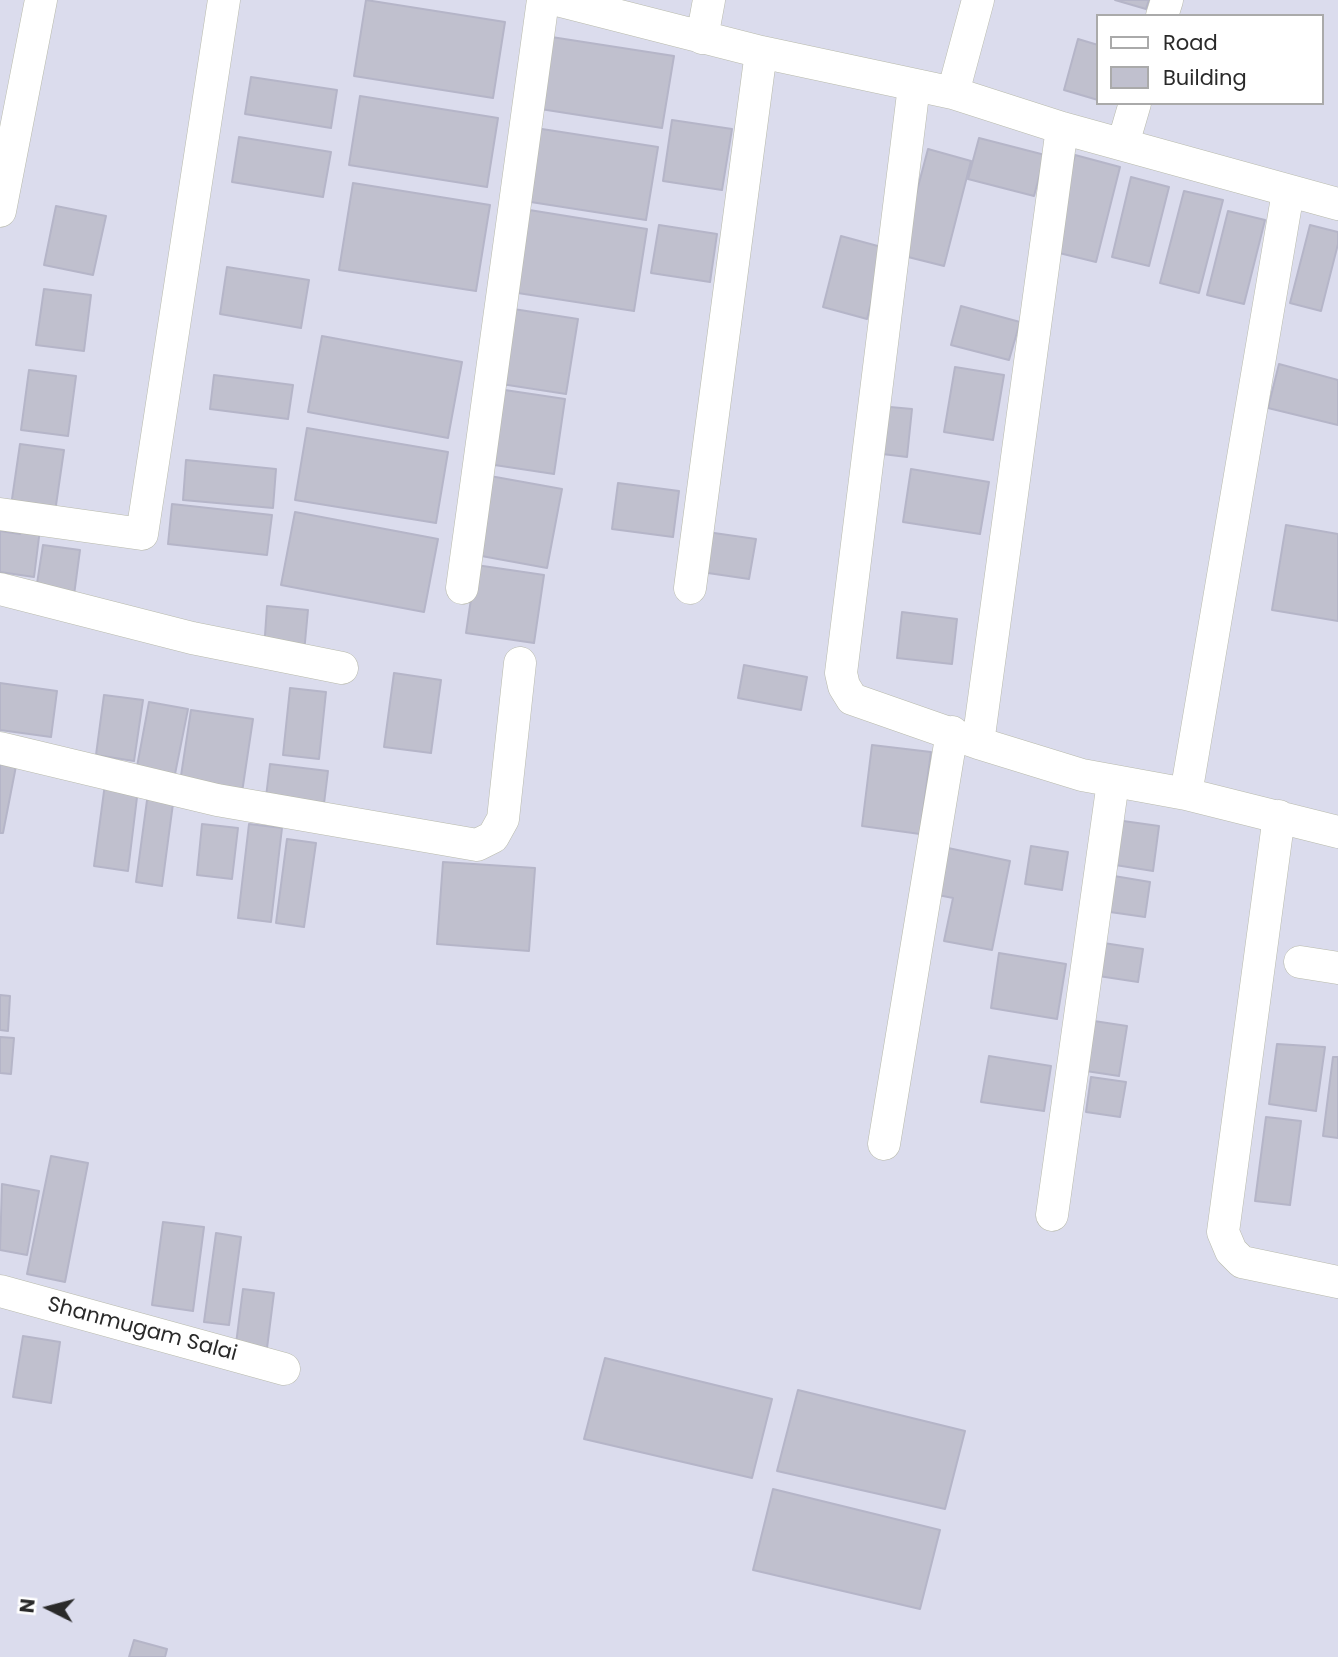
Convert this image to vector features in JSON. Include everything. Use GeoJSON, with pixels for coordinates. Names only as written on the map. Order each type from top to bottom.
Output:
{"type":"FeatureCollection","features":[{"type":"Feature","properties":{"kind":"street"},"geometry":{"type":"LineString","coordinates":[[0,211],[41,0]]}},
{"type":"Feature","properties":{"kind":"street"},"geometry":{"type":"LineString","coordinates":[[0,514],[142,534],[223,0]]}},
{"type":"Feature","properties":{"kind":"street"},"geometry":{"type":"LineString","coordinates":[[462,588],[543,0]]}},
{"type":"Feature","properties":{"kind":"street"},"geometry":{"type":"LineString","coordinates":[[557,0],[761,52],[953,93],[1062,128],[1338,204]]}},
{"type":"Feature","properties":{"kind":"street"},"geometry":{"type":"LineString","coordinates":[[702,38],[709,0]]}},
{"type":"Feature","properties":{"kind":"street"},"geometry":{"type":"LineString","coordinates":[[953,93],[978,0]]}},
{"type":"Feature","properties":{"kind":"street"},"geometry":{"type":"LineString","coordinates":[[690,588],[761,52]]}},
{"type":"Feature","properties":{"kind":"street"},"geometry":{"type":"LineString","coordinates":[[914,86],[841,673],[844,686],[852,699],[965,738],[1113,782],[1186,794],[1338,832]]}},
{"type":"Feature","properties":{"kind":"street"},"geometry":{"type":"LineString","coordinates":[[1123,144],[1134,105]]}},
{"type":"Feature","properties":{"kind":"street"},"geometry":{"type":"LineString","coordinates":[[884,1144],[965,738],[1062,128]]}},
{"type":"Feature","properties":{"kind":"street"},"geometry":{"type":"LineString","coordinates":[[1186,794],[1288,192]]}},
{"type":"Feature","properties":{"kind":"street"},"geometry":{"type":"LineString","coordinates":[[0,589],[192,638],[342,668]]}},
{"type":"Feature","properties":{"kind":"street"},"geometry":{"type":"LineString","coordinates":[[0,748],[217,800],[477,845],[493,836],[503,819],[520,663]]}},
{"type":"Feature","properties":{"kind":"street"},"geometry":{"type":"LineString","coordinates":[[1052,1215],[1113,782]]}},
{"type":"Feature","properties":{"kind":"street"},"geometry":{"type":"LineString","coordinates":[[1279,816],[1223,1232],[1231,1251],[1242,1262],[1338,1282]]}},
{"type":"Feature","properties":{"kind":"street"},"geometry":{"type":"LineString","coordinates":[[1300,962],[1338,968]]}},
{"type":"Feature","properties":{"kind":"street","name":"Shanmugam Salai"},"geometry":{"type":"LineString","coordinates":[[0,1291],[284,1369]]}},
{"type":"Feature","properties":{"kind":"building"},"geometry":{"type":"Polygon","coordinates":[[[366,0],[505,22],[493,98],[354,76],[366,0]]]}},
{"type":"Feature","properties":{"kind":"building"},"geometry":{"type":"Polygon","coordinates":[[[1115,0],[1149,0],[1146,9],[1115,0]]]}},
{"type":"Feature","properties":{"kind":"building"},"geometry":{"type":"Polygon","coordinates":[[[545,36],[674,56],[662,128],[534,108],[545,36]]]}},
{"type":"Feature","properties":{"kind":"building"},"geometry":{"type":"Polygon","coordinates":[[[1078,39],[1096,44],[1096,99],[1064,90],[1078,39]]]}},
{"type":"Feature","properties":{"kind":"building"},"geometry":{"type":"Polygon","coordinates":[[[251,77],[337,90],[331,128],[245,114],[251,77]]]}},
{"type":"Feature","properties":{"kind":"building"},"geometry":{"type":"Polygon","coordinates":[[[360,96],[498,118],[487,187],[349,165],[360,96]]]}},
{"type":"Feature","properties":{"kind":"building"},"geometry":{"type":"Polygon","coordinates":[[[672,120],[732,129],[722,190],[663,181],[672,120]]]}},
{"type":"Feature","properties":{"kind":"building"},"geometry":{"type":"Polygon","coordinates":[[[529,127],[658,147],[646,220],[518,200],[529,127]]]}},
{"type":"Feature","properties":{"kind":"building"},"geometry":{"type":"Polygon","coordinates":[[[239,137],[331,152],[323,197],[232,182],[239,137]]]}},
{"type":"Feature","properties":{"kind":"building"},"geometry":{"type":"Polygon","coordinates":[[[979,138],[1045,155],[1034,196],[968,179],[979,138]]]}},
{"type":"Feature","properties":{"kind":"building"},"geometry":{"type":"Polygon","coordinates":[[[928,149],[971,161],[944,266],[900,255],[928,149]]]}},
{"type":"Feature","properties":{"kind":"building"},"geometry":{"type":"Polygon","coordinates":[[[1075,155],[1120,167],[1096,262],[1051,251],[1075,155]]]}},
{"type":"Feature","properties":{"kind":"building"},"geometry":{"type":"Polygon","coordinates":[[[1131,177],[1169,187],[1149,266],[1112,257],[1131,177]]]}},
{"type":"Feature","properties":{"kind":"building"},"geometry":{"type":"Polygon","coordinates":[[[353,183],[490,205],[476,291],[339,270],[353,183]]]}},
{"type":"Feature","properties":{"kind":"building"},"geometry":{"type":"Polygon","coordinates":[[[1184,191],[1223,200],[1199,293],[1160,283],[1184,191]]]}},
{"type":"Feature","properties":{"kind":"building"},"geometry":{"type":"Polygon","coordinates":[[[56,206],[106,216],[93,275],[44,265],[56,206]]]}},
{"type":"Feature","properties":{"kind":"building"},"geometry":{"type":"Polygon","coordinates":[[[517,208],[647,229],[634,311],[505,291],[517,208]]]}},
{"type":"Feature","properties":{"kind":"building"},"geometry":{"type":"Polygon","coordinates":[[[1228,211],[1265,220],[1244,304],[1207,295],[1228,211]]]}},
{"type":"Feature","properties":{"kind":"building"},"geometry":{"type":"Polygon","coordinates":[[[659,225],[717,234],[710,282],[651,273],[659,225]]]}},
{"type":"Feature","properties":{"kind":"building"},"geometry":{"type":"Polygon","coordinates":[[[1310,225],[1338,232],[1338,244],[1321,311],[1290,303],[1310,225]]]}},
{"type":"Feature","properties":{"kind":"building"},"geometry":{"type":"Polygon","coordinates":[[[841,236],[885,248],[867,319],[823,307],[841,236]]]}},
{"type":"Feature","properties":{"kind":"building"},"geometry":{"type":"Polygon","coordinates":[[[227,267],[309,280],[301,328],[220,314],[227,267]]]}},
{"type":"Feature","properties":{"kind":"building"},"geometry":{"type":"Polygon","coordinates":[[[44,289],[91,295],[84,351],[36,345],[44,289]]]}},
{"type":"Feature","properties":{"kind":"building"},"geometry":{"type":"Polygon","coordinates":[[[961,306],[1020,322],[1009,360],[951,345],[961,306]]]}},
{"type":"Feature","properties":{"kind":"building"},"geometry":{"type":"Polygon","coordinates":[[[507,308],[578,319],[566,394],[495,383],[507,308]]]}},
{"type":"Feature","properties":{"kind":"building"},"geometry":{"type":"Polygon","coordinates":[[[322,336],[462,362],[448,438],[308,412],[322,336]]]}},
{"type":"Feature","properties":{"kind":"building"},"geometry":{"type":"Polygon","coordinates":[[[1279,364],[1338,380],[1338,425],[1268,408],[1279,364]]]}},
{"type":"Feature","properties":{"kind":"building"},"geometry":{"type":"Polygon","coordinates":[[[955,367],[1004,375],[993,440],[944,432],[955,367]]]}},
{"type":"Feature","properties":{"kind":"building"},"geometry":{"type":"Polygon","coordinates":[[[29,370],[76,376],[68,436],[21,430],[29,370]]]}},
{"type":"Feature","properties":{"kind":"building"},"geometry":{"type":"Polygon","coordinates":[[[214,375],[293,385],[288,419],[210,409],[214,375]]]}},
{"type":"Feature","properties":{"kind":"building"},"geometry":{"type":"Polygon","coordinates":[[[498,389],[565,399],[554,474],[488,464],[498,389]]]}},
{"type":"Feature","properties":{"kind":"building"},"geometry":{"type":"Polygon","coordinates":[[[879,406],[912,409],[907,457],[874,453],[879,406]]]}},
{"type":"Feature","properties":{"kind":"building"},"geometry":{"type":"Polygon","coordinates":[[[307,428],[448,452],[436,523],[295,500],[307,428]]]}},
{"type":"Feature","properties":{"kind":"building"},"geometry":{"type":"Polygon","coordinates":[[[20,444],[64,450],[55,512],[11,506],[20,444]]]}},
{"type":"Feature","properties":{"kind":"building"},"geometry":{"type":"Polygon","coordinates":[[[186,460],[276,469],[273,508],[183,500],[186,460]]]}},
{"type":"Feature","properties":{"kind":"building"},"geometry":{"type":"Polygon","coordinates":[[[911,469],[989,482],[980,534],[903,522],[911,469]]]}},
{"type":"Feature","properties":{"kind":"building"},"geometry":{"type":"Polygon","coordinates":[[[490,476],[562,489],[547,568],[476,555],[490,476]]]}},
{"type":"Feature","properties":{"kind":"building"},"geometry":{"type":"Polygon","coordinates":[[[618,483],[679,491],[673,537],[612,529],[618,483]]]}},
{"type":"Feature","properties":{"kind":"building"},"geometry":{"type":"Polygon","coordinates":[[[172,504],[272,515],[267,555],[168,544],[172,504]]]}},
{"type":"Feature","properties":{"kind":"building"},"geometry":{"type":"Polygon","coordinates":[[[295,512],[438,539],[424,612],[281,585],[295,512]]]}},
{"type":"Feature","properties":{"kind":"building"},"geometry":{"type":"Polygon","coordinates":[[[21,519],[41,521],[34,577],[0,572],[0,531],[20,534],[21,519]]]}},
{"type":"Feature","properties":{"kind":"building"},"geometry":{"type":"Polygon","coordinates":[[[1286,525],[1338,534],[1338,621],[1272,610],[1286,525]]]}},
{"type":"Feature","properties":{"kind":"building"},"geometry":{"type":"Polygon","coordinates":[[[707,532],[756,539],[749,579],[701,572],[707,532]]]}},
{"type":"Feature","properties":{"kind":"building"},"geometry":{"type":"Polygon","coordinates":[[[43,545],[80,550],[74,595],[36,590],[43,545]]]}},
{"type":"Feature","properties":{"kind":"building"},"geometry":{"type":"Polygon","coordinates":[[[476,565],[544,575],[534,643],[466,633],[476,565]]]}},
{"type":"Feature","properties":{"kind":"building"},"geometry":{"type":"Polygon","coordinates":[[[267,606],[308,610],[304,653],[264,650],[267,606]]]}},
{"type":"Feature","properties":{"kind":"building"},"geometry":{"type":"Polygon","coordinates":[[[902,612],[957,619],[952,664],[897,658],[902,612]]]}},
{"type":"Feature","properties":{"kind":"building"},"geometry":{"type":"Polygon","coordinates":[[[744,665],[807,677],[801,710],[738,698],[744,665]]]}},
{"type":"Feature","properties":{"kind":"building"},"geometry":{"type":"Polygon","coordinates":[[[394,673],[441,680],[431,753],[384,747],[394,673]]]}},
{"type":"Feature","properties":{"kind":"building"},"geometry":{"type":"Polygon","coordinates":[[[0,683],[57,691],[51,737],[0,730],[0,683]]]}},
{"type":"Feature","properties":{"kind":"building"},"geometry":{"type":"Polygon","coordinates":[[[290,688],[326,692],[319,759],[283,755],[290,688]]]}},
{"type":"Feature","properties":{"kind":"building"},"geometry":{"type":"Polygon","coordinates":[[[104,695],[143,700],[134,761],[96,755],[104,695]]]}},
{"type":"Feature","properties":{"kind":"building"},"geometry":{"type":"Polygon","coordinates":[[[149,702],[188,709],[174,779],[136,772],[149,702]]]}},
{"type":"Feature","properties":{"kind":"building"},"geometry":{"type":"Polygon","coordinates":[[[191,710],[253,719],[241,799],[179,789],[191,710]]]}},
{"type":"Feature","properties":{"kind":"building"},"geometry":{"type":"Polygon","coordinates":[[[872,745],[931,752],[920,834],[862,826],[872,745]]]}},
{"type":"Feature","properties":{"kind":"building"},"geometry":{"type":"Polygon","coordinates":[[[0,763],[16,766],[3,833],[0,833],[0,763]]]}},
{"type":"Feature","properties":{"kind":"building"},"geometry":{"type":"Polygon","coordinates":[[[270,764],[328,771],[323,812],[265,805],[270,764]]]}},
{"type":"Feature","properties":{"kind":"building"},"geometry":{"type":"Polygon","coordinates":[[[105,784],[138,789],[128,871],[94,866],[105,784]]]}},
{"type":"Feature","properties":{"kind":"building"},"geometry":{"type":"Polygon","coordinates":[[[148,793],[174,796],[162,886],[136,882],[148,793]]]}},
{"type":"Feature","properties":{"kind":"building"},"geometry":{"type":"Polygon","coordinates":[[[1116,820],[1159,826],[1153,871],[1109,864],[1116,820]]]}},
{"type":"Feature","properties":{"kind":"building"},"geometry":{"type":"Polygon","coordinates":[[[202,824],[238,828],[232,879],[197,875],[202,824]]]}},
{"type":"Feature","properties":{"kind":"building"},"geometry":{"type":"Polygon","coordinates":[[[249,824],[282,828],[271,922],[238,918],[249,824]]]}},
{"type":"Feature","properties":{"kind":"building"},"geometry":{"type":"Polygon","coordinates":[[[287,839],[316,843],[304,927],[276,923],[287,839]]]}},
{"type":"Feature","properties":{"kind":"building"},"geometry":{"type":"Polygon","coordinates":[[[1031,846],[1068,852],[1062,890],[1025,884],[1031,846]]]}},
{"type":"Feature","properties":{"kind":"building"},"geometry":{"type":"Polygon","coordinates":[[[948,848],[1010,861],[992,950],[944,941],[953,898],[938,895],[948,848]]]}},
{"type":"Feature","properties":{"kind":"building"},"geometry":{"type":"Polygon","coordinates":[[[443,862],[535,868],[529,951],[437,944],[443,862]]]}},
{"type":"Feature","properties":{"kind":"building"},"geometry":{"type":"Polygon","coordinates":[[[1108,875],[1150,882],[1145,917],[1103,911],[1108,875]]]}},
{"type":"Feature","properties":{"kind":"building"},"geometry":{"type":"Polygon","coordinates":[[[1097,942],[1143,949],[1138,982],[1092,975],[1097,942]]]}},
{"type":"Feature","properties":{"kind":"building"},"geometry":{"type":"Polygon","coordinates":[[[999,953],[1066,964],[1057,1019],[991,1008],[999,953]]]}},
{"type":"Feature","properties":{"kind":"building"},"geometry":{"type":"Polygon","coordinates":[[[0,995],[10,996],[8,1031],[0,1030],[0,995]]]}},
{"type":"Feature","properties":{"kind":"building"},"geometry":{"type":"Polygon","coordinates":[[[1094,1021],[1127,1026],[1119,1076],[1086,1071],[1094,1021]]]}},
{"type":"Feature","properties":{"kind":"building"},"geometry":{"type":"Polygon","coordinates":[[[0,1037],[14,1038],[11,1074],[0,1073],[0,1037]]]}},
{"type":"Feature","properties":{"kind":"building"},"geometry":{"type":"Polygon","coordinates":[[[1277,1044],[1325,1047],[1316,1111],[1269,1104],[1277,1044]]]}},
{"type":"Feature","properties":{"kind":"building"},"geometry":{"type":"Polygon","coordinates":[[[989,1056],[1051,1066],[1044,1111],[981,1102],[989,1056]]]}},
{"type":"Feature","properties":{"kind":"building"},"geometry":{"type":"Polygon","coordinates":[[[1333,1057],[1338,1057],[1338,1138],[1323,1136],[1333,1057]]]}},
{"type":"Feature","properties":{"kind":"building"},"geometry":{"type":"Polygon","coordinates":[[[1091,1077],[1126,1082],[1120,1117],[1086,1112],[1091,1077]]]}},
{"type":"Feature","properties":{"kind":"building"},"geometry":{"type":"Polygon","coordinates":[[[1266,1117],[1301,1121],[1290,1205],[1255,1201],[1266,1117]]]}},
{"type":"Feature","properties":{"kind":"building"},"geometry":{"type":"Polygon","coordinates":[[[51,1156],[88,1163],[65,1282],[27,1274],[51,1156]]]}},
{"type":"Feature","properties":{"kind":"building"},"geometry":{"type":"Polygon","coordinates":[[[2,1184],[39,1191],[27,1255],[0,1250],[2,1184]]]}},
{"type":"Feature","properties":{"kind":"building"},"geometry":{"type":"Polygon","coordinates":[[[163,1222],[204,1227],[193,1311],[152,1305],[163,1222]]]}},
{"type":"Feature","properties":{"kind":"building"},"geometry":{"type":"Polygon","coordinates":[[[216,1233],[241,1237],[229,1325],[204,1322],[216,1233]]]}},
{"type":"Feature","properties":{"kind":"building"},"geometry":{"type":"Polygon","coordinates":[[[243,1289],[274,1293],[267,1348],[236,1344],[243,1289]]]}},
{"type":"Feature","properties":{"kind":"building"},"geometry":{"type":"Polygon","coordinates":[[[23,1336],[60,1342],[51,1403],[13,1397],[23,1336]]]}},
{"type":"Feature","properties":{"kind":"building"},"geometry":{"type":"Polygon","coordinates":[[[605,1358],[772,1399],[752,1478],[584,1439],[605,1358]]]}},
{"type":"Feature","properties":{"kind":"building"},"geometry":{"type":"Polygon","coordinates":[[[798,1390],[965,1431],[945,1509],[777,1471],[798,1390]]]}},
{"type":"Feature","properties":{"kind":"building"},"geometry":{"type":"Polygon","coordinates":[[[773,1489],[940,1530],[920,1609],[753,1570],[773,1489]]]}},
{"type":"Feature","properties":{"kind":"building"},"geometry":{"type":"Polygon","coordinates":[[[134,1640],[167,1649],[165,1657],[129,1657],[134,1640]]]}}]}
